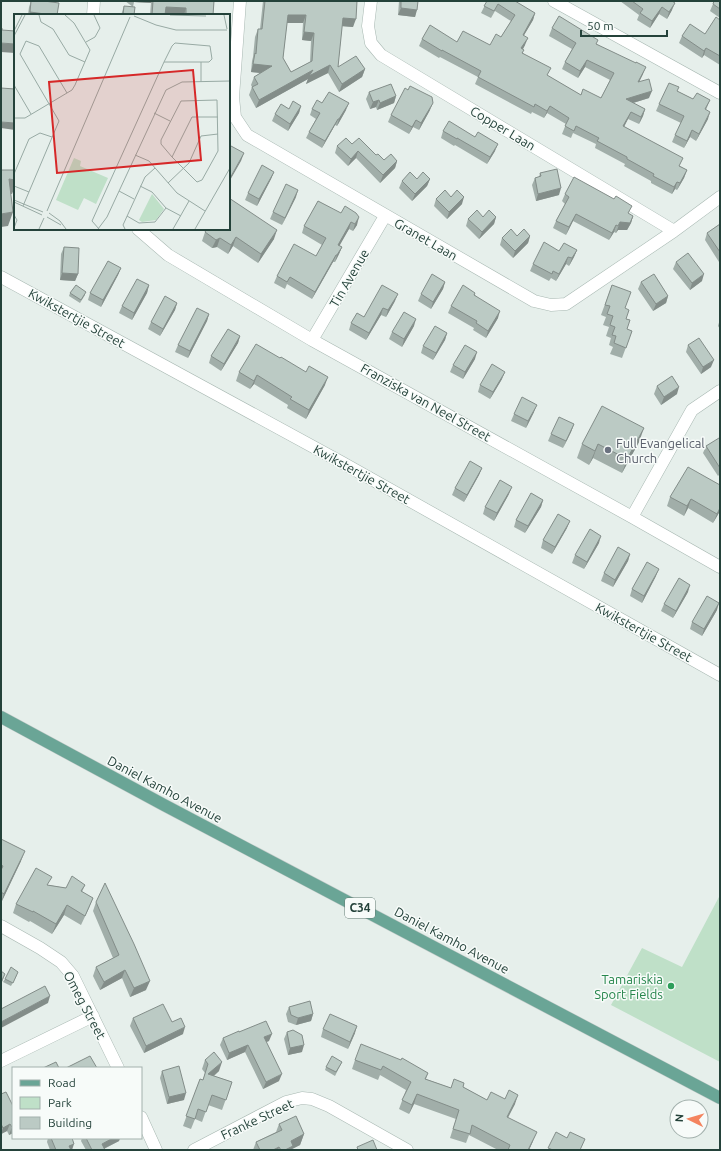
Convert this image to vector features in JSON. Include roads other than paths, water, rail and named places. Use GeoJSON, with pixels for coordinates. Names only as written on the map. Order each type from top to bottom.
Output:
{"type":"FeatureCollection","features":[{"type":"Feature","properties":{"kind":"main road","name":"Daniel Kamho Avenue"},"geometry":{"type":"LineString","coordinates":[[1,716],[164,805],[720,1098]]}},
{"type":"Feature","properties":{"kind":"street"},"geometry":{"type":"LineString","coordinates":[[93,14],[94,1]]}},
{"type":"Feature","properties":{"kind":"street","name":"Granet Laan"},"geometry":{"type":"LineString","coordinates":[[240,1],[233,97],[235,117],[247,135],[534,301],[551,305],[566,304],[674,231],[720,197]]}},
{"type":"Feature","properties":{"kind":"street","name":"Copper Laan"},"geometry":{"type":"LineString","coordinates":[[371,1],[368,26],[372,43],[381,55],[674,231]]}},
{"type":"Feature","properties":{"kind":"street"},"geometry":{"type":"LineString","coordinates":[[554,1],[720,93]]}},
{"type":"Feature","properties":{"kind":"street","name":"Tin Avenue"},"geometry":{"type":"LineString","coordinates":[[312,340],[385,216]]}},
{"type":"Feature","properties":{"kind":"street","name":"Franziska van Neel Street"},"geometry":{"type":"LineString","coordinates":[[139,230],[168,255],[312,340],[632,516],[720,567]]}},
{"type":"Feature","properties":{"kind":"street","name":"Kwikstertjie Street"},"geometry":{"type":"LineString","coordinates":[[1,277],[341,462],[720,675]]}},
{"type":"Feature","properties":{"kind":"street"},"geometry":{"type":"LineString","coordinates":[[632,516],[692,410],[720,391]]}},
{"type":"Feature","properties":{"kind":"street","name":"Omeg Street"},"geometry":{"type":"LineString","coordinates":[[1,926],[40,948],[61,962],[73,976],[118,1067]]}},
{"type":"Feature","properties":{"kind":"street"},"geometry":{"type":"LineString","coordinates":[[1,1061],[93,1016]]}},
{"type":"Feature","properties":{"kind":"street","name":"Franke Street"},"geometry":{"type":"LineString","coordinates":[[194,1150],[286,1102],[302,1098],[312,1099],[328,1106],[407,1150]]}},
{"type":"Feature","properties":{"kind":"street"},"geometry":{"type":"LineString","coordinates":[[142,1120],[156,1150]]}},
{"type":"Feature","properties":{"kind":"place","name":"Full Evangelical Church"},"geometry":{"type":"Point","coordinates":[608,450]}},
{"type":"Feature","properties":{"kind":"place","name":"Tamariskia Sport Fields"},"geometry":{"type":"Point","coordinates":[671,986]}}]}
